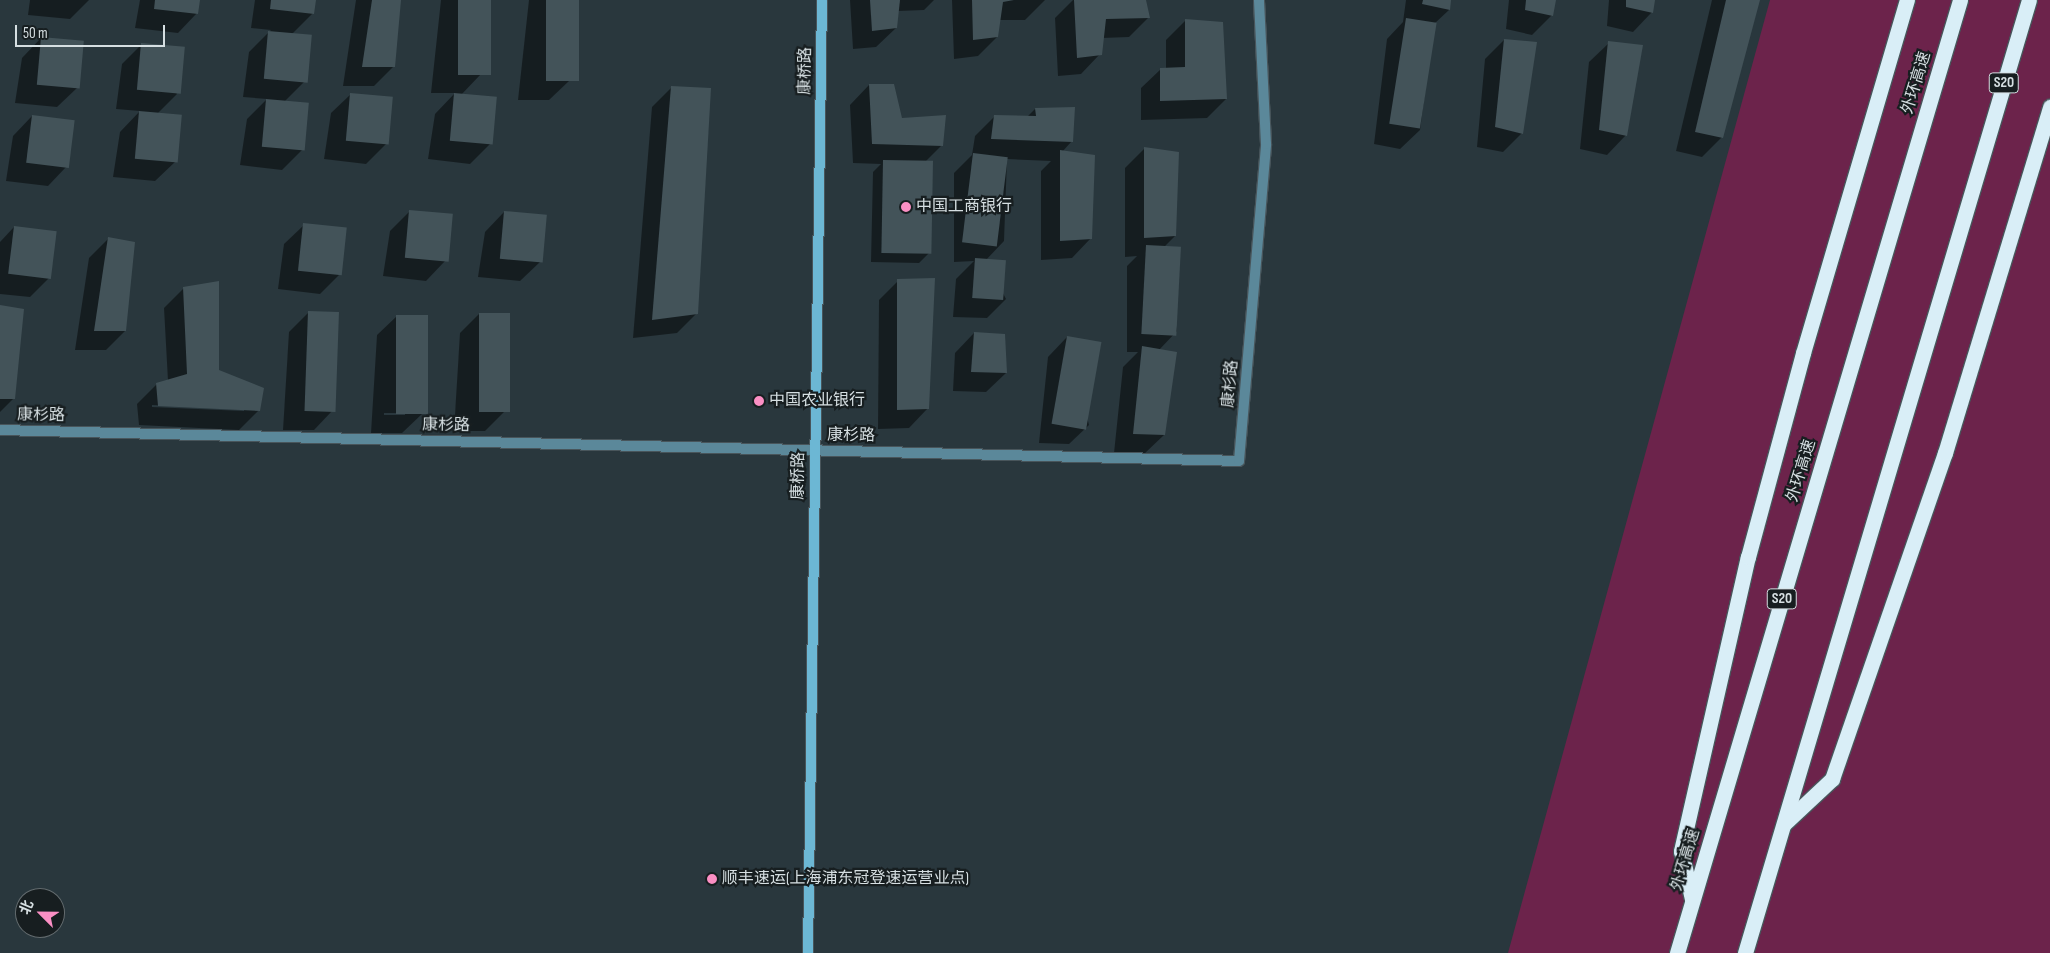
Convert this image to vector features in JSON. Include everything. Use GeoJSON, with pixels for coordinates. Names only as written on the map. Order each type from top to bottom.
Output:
{"type":"FeatureCollection","features":[{"type":"Feature","properties":{"kind":"highway"},"geometry":{"type":"LineString","coordinates":[[1693,900],[1681,851],[1748,557],[1795,380],[1907,0]]}},
{"type":"Feature","properties":{"kind":"highway","name":"外环高速"},"geometry":{"type":"LineString","coordinates":[[1677,953],[1960,0]]}},
{"type":"Feature","properties":{"kind":"highway","name":"S20"},"geometry":{"type":"LineString","coordinates":[[1745,953],[2029,0]]}},
{"type":"Feature","properties":{"kind":"highway"},"geometry":{"type":"LineString","coordinates":[[1783,825],[1832,779],[1945,454],[2050,107]]}},
{"type":"Feature","properties":{"kind":"main road","name":"康桥路"},"geometry":{"type":"LineString","coordinates":[[808,953],[822,0]]}},
{"type":"Feature","properties":{"kind":"street","name":"康杉路"},"geometry":{"type":"LineString","coordinates":[[0,430],[1239,461],[1266,144],[1259,0]]}},
{"type":"Feature","properties":{"kind":"shaded area"},"geometry":{"type":"Polygon","coordinates":[[[1770,0],[2050,0],[2050,953],[1508,953],[1770,0]]]}},
{"type":"Feature","properties":{"kind":"building"},"geometry":{"type":"Polygon","coordinates":[[[155,0],[200,0],[198,14],[154,9],[155,0]]]}},
{"type":"Feature","properties":{"kind":"building"},"geometry":{"type":"Polygon","coordinates":[[[271,0],[316,0],[314,14],[270,9],[271,0]]]}},
{"type":"Feature","properties":{"kind":"building"},"geometry":{"type":"Polygon","coordinates":[[[372,0],[401,0],[395,67],[362,67],[372,0]]]}},
{"type":"Feature","properties":{"kind":"building"},"geometry":{"type":"Polygon","coordinates":[[[458,0],[491,0],[491,75],[458,75],[458,0]]]}},
{"type":"Feature","properties":{"kind":"building"},"geometry":{"type":"Polygon","coordinates":[[[546,0],[579,0],[579,81],[546,81],[546,0]]]}},
{"type":"Feature","properties":{"kind":"building"},"geometry":{"type":"Polygon","coordinates":[[[870,0],[900,0],[897,28],[872,31],[870,0]]]}},
{"type":"Feature","properties":{"kind":"building"},"geometry":{"type":"Polygon","coordinates":[[[972,0],[1014,0],[1003,2],[998,37],[973,40],[972,0]]]}},
{"type":"Feature","properties":{"kind":"building"},"geometry":{"type":"Polygon","coordinates":[[[1074,0],[1146,0],[1150,18],[1106,19],[1102,55],[1077,58],[1074,0]]]}},
{"type":"Feature","properties":{"kind":"building"},"geometry":{"type":"Polygon","coordinates":[[[1423,0],[1451,0],[1450,10],[1422,4],[1423,0]]]}},
{"type":"Feature","properties":{"kind":"building"},"geometry":{"type":"Polygon","coordinates":[[[1526,0],[1556,0],[1553,16],[1525,10],[1526,0]]]}},
{"type":"Feature","properties":{"kind":"building"},"geometry":{"type":"Polygon","coordinates":[[[1626,0],[1655,0],[1653,13],[1626,7],[1626,0]]]}},
{"type":"Feature","properties":{"kind":"building"},"geometry":{"type":"Polygon","coordinates":[[[1726,0],[1760,0],[1723,138],[1695,132],[1726,0]]]}},
{"type":"Feature","properties":{"kind":"building"},"geometry":{"type":"Polygon","coordinates":[[[1406,18],[1437,23],[1420,129],[1389,124],[1406,18]]]}},
{"type":"Feature","properties":{"kind":"building"},"geometry":{"type":"Polygon","coordinates":[[[1185,19],[1223,22],[1227,99],[1160,101],[1160,68],[1185,67],[1185,19]]]}},
{"type":"Feature","properties":{"kind":"building"},"geometry":{"type":"Polygon","coordinates":[[[268,31],[312,35],[308,83],[264,79],[268,31]]]}},
{"type":"Feature","properties":{"kind":"building"},"geometry":{"type":"Polygon","coordinates":[[[41,37],[84,41],[80,89],[37,85],[41,37]]]}},
{"type":"Feature","properties":{"kind":"building"},"geometry":{"type":"Polygon","coordinates":[[[1504,39],[1537,42],[1523,134],[1495,127],[1504,39]]]}},
{"type":"Feature","properties":{"kind":"building"},"geometry":{"type":"Polygon","coordinates":[[[1608,41],[1643,45],[1627,136],[1599,130],[1608,41]]]}},
{"type":"Feature","properties":{"kind":"building"},"geometry":{"type":"Polygon","coordinates":[[[141,43],[185,47],[181,94],[137,90],[141,43]]]}},
{"type":"Feature","properties":{"kind":"building"},"geometry":{"type":"Polygon","coordinates":[[[869,84],[894,84],[902,118],[946,115],[943,146],[872,144],[869,84]]]}},
{"type":"Feature","properties":{"kind":"building"},"geometry":{"type":"Polygon","coordinates":[[[671,86],[711,88],[698,314],[652,320],[671,86]]]}},
{"type":"Feature","properties":{"kind":"building"},"geometry":{"type":"Polygon","coordinates":[[[350,93],[393,97],[389,145],[346,141],[350,93]]]}},
{"type":"Feature","properties":{"kind":"building"},"geometry":{"type":"Polygon","coordinates":[[[454,93],[497,97],[493,145],[450,141],[454,93]]]}},
{"type":"Feature","properties":{"kind":"building"},"geometry":{"type":"Polygon","coordinates":[[[266,99],[309,103],[305,151],[262,147],[266,99]]]}},
{"type":"Feature","properties":{"kind":"building"},"geometry":{"type":"Polygon","coordinates":[[[1075,107],[1073,142],[991,139],[994,115],[1036,116],[1035,108],[1075,107]]]}},
{"type":"Feature","properties":{"kind":"building"},"geometry":{"type":"Polygon","coordinates":[[[139,111],[182,115],[178,163],[135,159],[139,111]]]}},
{"type":"Feature","properties":{"kind":"building"},"geometry":{"type":"Polygon","coordinates":[[[32,115],[75,120],[69,168],[26,163],[32,115]]]}},
{"type":"Feature","properties":{"kind":"building"},"geometry":{"type":"Polygon","coordinates":[[[1144,147],[1179,152],[1176,236],[1144,238],[1144,147]]]}},
{"type":"Feature","properties":{"kind":"building"},"geometry":{"type":"Polygon","coordinates":[[[1060,150],[1095,155],[1092,239],[1060,241],[1060,150]]]}},
{"type":"Feature","properties":{"kind":"building"},"geometry":{"type":"Polygon","coordinates":[[[973,153],[1008,157],[997,247],[962,242],[973,153]]]}},
{"type":"Feature","properties":{"kind":"building","name":"中国工商银行"},"geometry":{"type":"Polygon","coordinates":[[[883,160],[933,161],[931,254],[881,253],[883,160]]]}},
{"type":"Feature","properties":{"kind":"building"},"geometry":{"type":"Polygon","coordinates":[[[409,210],[453,214],[449,262],[405,258],[409,210]]]}},
{"type":"Feature","properties":{"kind":"building"},"geometry":{"type":"Polygon","coordinates":[[[504,211],[547,215],[543,263],[500,259],[504,211]]]}},
{"type":"Feature","properties":{"kind":"building"},"geometry":{"type":"Polygon","coordinates":[[[303,223],[347,228],[342,275],[298,271],[303,223]]]}},
{"type":"Feature","properties":{"kind":"building"},"geometry":{"type":"Polygon","coordinates":[[[14,226],[57,231],[51,279],[8,274],[14,226]]]}},
{"type":"Feature","properties":{"kind":"building"},"geometry":{"type":"Polygon","coordinates":[[[108,237],[135,242],[126,331],[94,331],[108,237]]]}},
{"type":"Feature","properties":{"kind":"building"},"geometry":{"type":"Polygon","coordinates":[[[1146,245],[1181,247],[1176,336],[1141,334],[1146,245]]]}},
{"type":"Feature","properties":{"kind":"building"},"geometry":{"type":"Polygon","coordinates":[[[975,258],[1006,260],[1003,300],[972,298],[975,258]]]}},
{"type":"Feature","properties":{"kind":"building"},"geometry":{"type":"Polygon","coordinates":[[[935,278],[929,409],[897,410],[897,279],[935,278]]]}},
{"type":"Feature","properties":{"kind":"building"},"geometry":{"type":"Polygon","coordinates":[[[219,281],[219,370],[264,388],[260,411],[158,406],[156,383],[187,374],[183,287],[219,281]]]}},
{"type":"Feature","properties":{"kind":"building"},"geometry":{"type":"Polygon","coordinates":[[[0,305],[24,309],[15,399],[0,399],[0,305]]]}},
{"type":"Feature","properties":{"kind":"building"},"geometry":{"type":"Polygon","coordinates":[[[308,311],[339,312],[335,412],[305,411],[308,311]]]}},
{"type":"Feature","properties":{"kind":"building"},"geometry":{"type":"Polygon","coordinates":[[[479,313],[510,313],[510,412],[479,412],[479,313]]]}},
{"type":"Feature","properties":{"kind":"building"},"geometry":{"type":"Polygon","coordinates":[[[396,315],[428,315],[428,414],[396,414],[396,315]]]}},
{"type":"Feature","properties":{"kind":"building"},"geometry":{"type":"Polygon","coordinates":[[[974,332],[1005,334],[1007,373],[971,372],[974,332]]]}},
{"type":"Feature","properties":{"kind":"building"},"geometry":{"type":"Polygon","coordinates":[[[1067,336],[1101,342],[1086,430],[1052,424],[1067,336]]]}},
{"type":"Feature","properties":{"kind":"building"},"geometry":{"type":"Polygon","coordinates":[[[1142,346],[1177,352],[1165,435],[1133,434],[1142,346]]]}},
{"type":"Feature","properties":{"kind":"place","name":"中国工商银行"},"geometry":{"type":"Point","coordinates":[906,207]}},
{"type":"Feature","properties":{"kind":"place","name":"中国农业银行"},"geometry":{"type":"Point","coordinates":[759,401]}},
{"type":"Feature","properties":{"kind":"place","name":"顺丰速运(上海浦东冠登速运营业点)"},"geometry":{"type":"Point","coordinates":[712,879]}}]}
